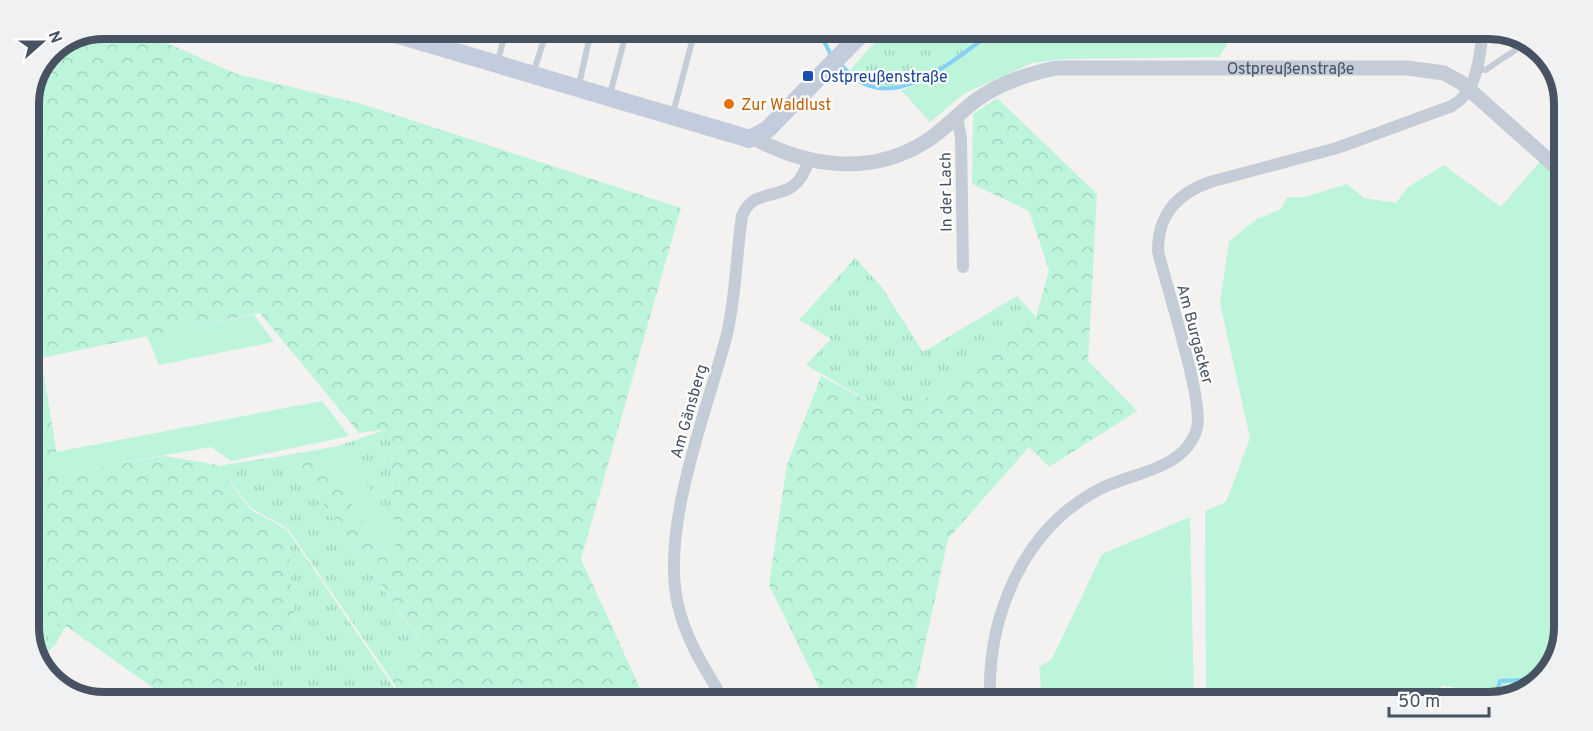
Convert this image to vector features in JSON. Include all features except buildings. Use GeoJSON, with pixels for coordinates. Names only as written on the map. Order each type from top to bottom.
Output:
{"type":"FeatureCollection","features":[{"type":"Feature","properties":{"kind":"main road","name":"Ostpreußenstraße"},"geometry":{"type":"LineString","coordinates":[[418,39],[745,139],[761,134]]}},
{"type":"Feature","properties":{"kind":"main road"},"geometry":{"type":"LineString","coordinates":[[761,134],[856,39]]}},
{"type":"Feature","properties":{"kind":"street"},"geometry":{"type":"LineString","coordinates":[[1470,89],[1477,68],[1482,39]]}},
{"type":"Feature","properties":{"kind":"street","name":"Ostpreußenstraße"},"geometry":{"type":"LineString","coordinates":[[761,134],[782,153],[850,164],[891,158],[927,141],[976,100],[1006,83],[1039,72],[1072,67],[1407,68],[1444,74],[1470,89],[1554,165]]}},
{"type":"Feature","properties":{"kind":"street","name":"Am Burgacker"},"geometry":{"type":"LineString","coordinates":[[990,692],[990,654],[996,627],[1026,556],[1039,539],[1083,498],[1113,482],[1176,458],[1185,450],[1197,427],[1196,397],[1158,251],[1158,237],[1169,208],[1192,189],[1337,148],[1452,106],[1470,89]]}},
{"type":"Feature","properties":{"kind":"street","name":"In der Lach"},"geometry":{"type":"LineString","coordinates":[[957,117],[961,138],[963,267]]}},
{"type":"Feature","properties":{"kind":"street","name":"Am Gänsberg"},"geometry":{"type":"LineString","coordinates":[[719,692],[698,658],[683,622],[675,584],[676,545],[693,450],[727,335],[742,216],[753,201],[797,185],[809,159]]}},
{"type":"Feature","properties":{"kind":"lane"},"geometry":{"type":"LineString","coordinates":[[498,64],[504,39]]}},
{"type":"Feature","properties":{"kind":"lane"},"geometry":{"type":"LineString","coordinates":[[533,75],[544,39]]}},
{"type":"Feature","properties":{"kind":"lane"},"geometry":{"type":"LineString","coordinates":[[578,88],[589,39]]}},
{"type":"Feature","properties":{"kind":"lane"},"geometry":{"type":"LineString","coordinates":[[672,117],[693,39]]}},
{"type":"Feature","properties":{"kind":"lane"},"geometry":{"type":"LineString","coordinates":[[609,98],[624,41]]}},
{"type":"Feature","properties":{"kind":"lane"},"geometry":{"type":"LineString","coordinates":[[1477,68],[1486,69],[1520,47]]}},
{"type":"Feature","properties":{"kind":"green space"},"geometry":{"type":"Polygon","coordinates":[[[158,39],[237,74],[362,104],[681,208],[581,559],[642,692],[399,692],[387,673],[421,641],[288,455],[316,450],[396,570],[390,429],[359,433],[260,313],[41,358],[60,473],[165,456],[217,465],[250,509],[287,530],[295,625],[227,692],[159,692],[66,626],[39,618],[39,100],[48,72],[72,72],[72,48],[92,40],[158,39]]]}},
{"type":"Feature","properties":{"kind":"green space"},"geometry":{"type":"Polygon","coordinates":[[[878,39],[981,39],[941,67],[903,84],[884,86],[866,82],[850,70],[878,39]]]}},
{"type":"Feature","properties":{"kind":"green space"},"geometry":{"type":"Polygon","coordinates":[[[984,39],[1230,39],[1219,57],[1065,59],[1032,63],[965,93],[930,122],[901,90],[913,86],[984,39]]]}},
{"type":"Feature","properties":{"kind":"green space"},"geometry":{"type":"Polygon","coordinates":[[[997,98],[1097,194],[1088,361],[1137,411],[1049,467],[1029,447],[948,539],[915,692],[821,692],[769,585],[787,465],[821,376],[881,408],[942,394],[994,348],[1036,317],[1049,270],[1029,211],[972,184],[973,114],[997,98]]]}},
{"type":"Feature","properties":{"kind":"green space"},"geometry":{"type":"Polygon","coordinates":[[[1541,160],[1554,172],[1554,627],[1549,652],[1541,666],[1518,685],[1510,689],[1494,691],[1442,686],[1423,692],[1206,692],[1205,511],[1226,502],[1250,438],[1220,303],[1229,241],[1257,219],[1281,209],[1287,197],[1304,197],[1347,184],[1364,198],[1396,203],[1408,187],[1444,165],[1501,207],[1541,160]]]}},
{"type":"Feature","properties":{"kind":"green space"},"geometry":{"type":"Polygon","coordinates":[[[855,258],[881,286],[923,352],[1017,296],[1036,317],[994,348],[942,394],[881,408],[806,365],[831,339],[799,320],[855,258]]]}},
{"type":"Feature","properties":{"kind":"green space"},"geometry":{"type":"Polygon","coordinates":[[[254,315],[274,342],[159,365],[147,336],[254,315]]]}},
{"type":"Feature","properties":{"kind":"green space"},"geometry":{"type":"Polygon","coordinates":[[[322,401],[349,436],[231,461],[211,447],[60,474],[56,452],[322,401]]]}},
{"type":"Feature","properties":{"kind":"green space"},"geometry":{"type":"Polygon","coordinates":[[[390,428],[394,523],[338,446],[390,428]]]}},
{"type":"Feature","properties":{"kind":"green space"},"geometry":{"type":"Polygon","coordinates":[[[338,446],[394,523],[397,571],[316,450],[338,446]]]}},
{"type":"Feature","properties":{"kind":"green space"},"geometry":{"type":"Polygon","coordinates":[[[288,455],[421,642],[387,673],[288,529],[251,508],[218,466],[288,455]]]}},
{"type":"Feature","properties":{"kind":"green space"},"geometry":{"type":"Polygon","coordinates":[[[1190,517],[1194,692],[1041,692],[1039,667],[1052,659],[1102,554],[1190,517]]]}},
{"type":"Feature","properties":{"kind":"green space"},"geometry":{"type":"Polygon","coordinates":[[[287,530],[397,692],[228,692],[295,625],[287,530]]]}},
{"type":"Feature","properties":{"kind":"green space"},"geometry":{"type":"Polygon","coordinates":[[[39,618],[66,626],[55,645],[45,655],[40,639],[39,618]]]}},
{"type":"Feature","properties":{"kind":"green space"},"geometry":{"type":"Polygon","coordinates":[[[1442,685],[1440,692],[1421,692],[1442,685]]]}},
{"type":"Feature","properties":{"kind":"green space"},"geometry":{"type":"Polygon","coordinates":[[[1454,687],[1485,690],[1485,692],[1453,692],[1454,687]]]}},
{"type":"Feature","properties":{"kind":"waterway"},"geometry":{"type":"LineString","coordinates":[[823,39],[832,57]]}},
{"type":"Feature","properties":{"kind":"waterway"},"geometry":{"type":"LineString","coordinates":[[840,64],[857,80],[875,87],[893,88],[911,84],[929,76],[983,39]]}},
{"type":"Feature","properties":{"kind":"waterway"},"geometry":{"type":"LineString","coordinates":[[1497,691],[1500,681],[1527,680]]}},
{"type":"Feature","properties":{"kind":"place","name":"Ostpreußenstraße"},"geometry":{"type":"Point","coordinates":[808,76]}},
{"type":"Feature","properties":{"kind":"place","name":"Zur Waldlust"},"geometry":{"type":"Point","coordinates":[729,104]}}]}
